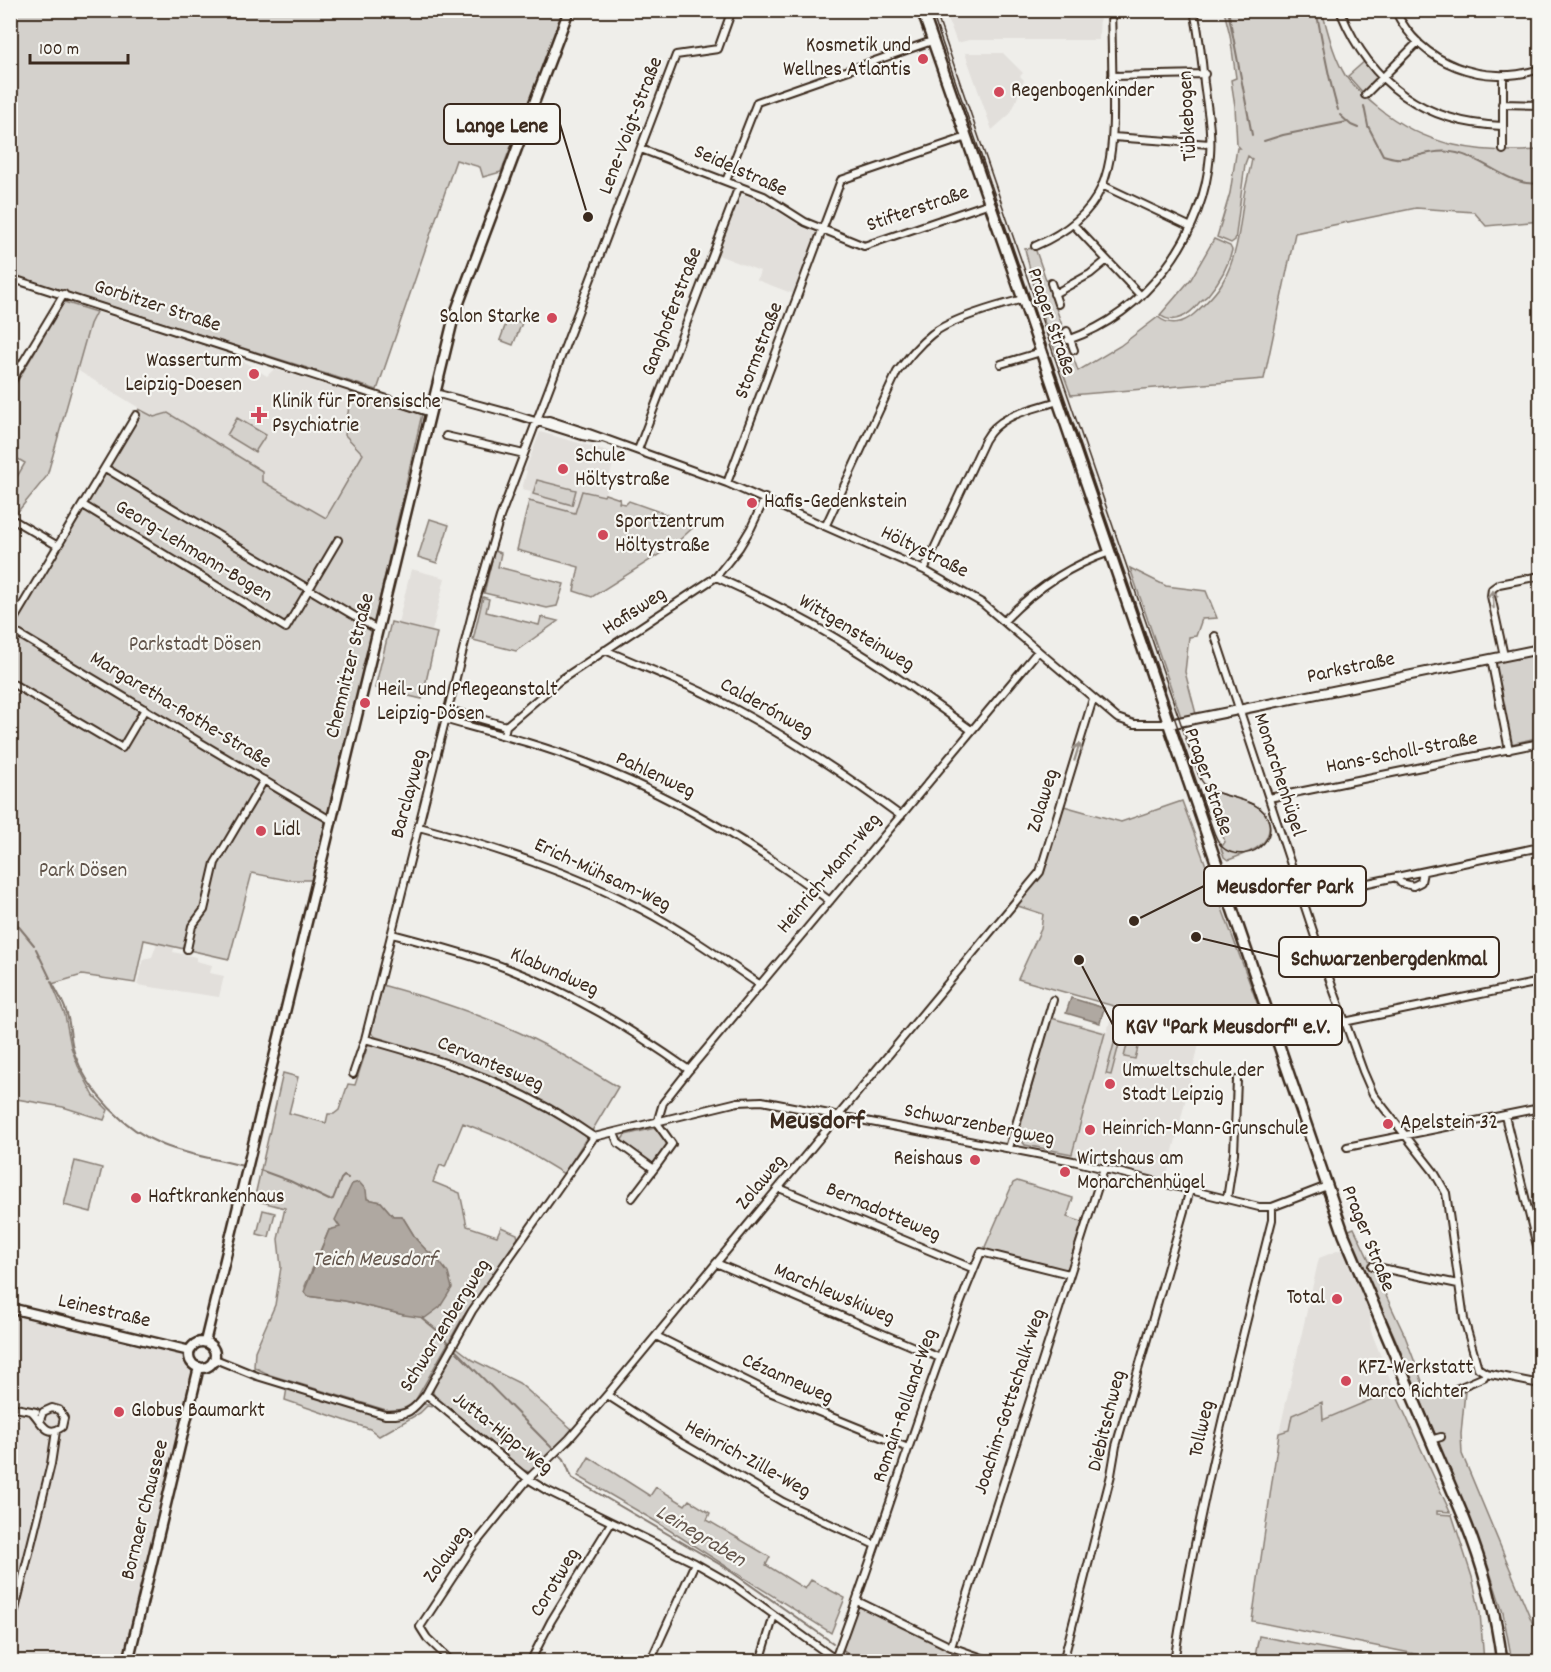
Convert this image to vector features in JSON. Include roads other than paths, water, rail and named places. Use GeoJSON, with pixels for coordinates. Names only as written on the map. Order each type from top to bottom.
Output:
{"type":"FeatureCollection","features":[{"type":"Feature","properties":{"kind":"main road","name":"Chemnitzer Straße"},"geometry":{"type":"LineString","coordinates":[[205,1342],[457,310],[569,10]]}},
{"type":"Feature","properties":{"kind":"main road","name":"Prager Straße"},"geometry":{"type":"LineString","coordinates":[[922,10],[1326,1186],[1344,1235],[1482,1566],[1495,1619],[1502,1662]]}},
{"type":"Feature","properties":{"kind":"main road","name":"Leinestraße"},"geometry":{"type":"LineString","coordinates":[[10,1308],[190,1351]]}},
{"type":"Feature","properties":{"kind":"main road"},"geometry":{"type":"LineString","coordinates":[[205,1342],[213,1347],[214,1359],[207,1366],[199,1367],[192,1362],[190,1351],[196,1343],[205,1342]]}},
{"type":"Feature","properties":{"kind":"main road","name":"Bornaer Chaussee"},"geometry":{"type":"LineString","coordinates":[[128,1662],[199,1367]]}},
{"type":"Feature","properties":{"kind":"street","name":"Lene-Voigt-Straße"},"geometry":{"type":"LineString","coordinates":[[537,421],[676,55],[718,49],[732,10]]}},
{"type":"Feature","properties":{"kind":"street"},"geometry":{"type":"LineString","coordinates":[[1035,246],[1073,224],[1092,204],[1109,165],[1113,137],[1111,10]]}},
{"type":"Feature","properties":{"kind":"street","name":"Tübkebogen"},"geometry":{"type":"LineString","coordinates":[[1069,340],[1119,315],[1142,296],[1168,265],[1191,227],[1206,181],[1210,144],[1204,74],[1194,10]]}},
{"type":"Feature","properties":{"kind":"street"},"geometry":{"type":"LineString","coordinates":[[1338,10],[1362,54],[1382,78],[1404,96],[1440,115],[1469,123],[1502,126]]}},
{"type":"Feature","properties":{"kind":"street"},"geometry":{"type":"LineString","coordinates":[[1395,10],[1418,42],[1436,57],[1458,68],[1478,74],[1503,75],[1540,69]]}},
{"type":"Feature","properties":{"kind":"street"},"geometry":{"type":"LineString","coordinates":[[726,181],[757,102],[932,41]]}},
{"type":"Feature","properties":{"kind":"street"},"geometry":{"type":"LineString","coordinates":[[1365,95],[1418,42]]}},
{"type":"Feature","properties":{"kind":"street"},"geometry":{"type":"LineString","coordinates":[[1112,76],[1204,74]]}},
{"type":"Feature","properties":{"kind":"street"},"geometry":{"type":"LineString","coordinates":[[1503,75],[1503,150]]}},
{"type":"Feature","properties":{"kind":"street"},"geometry":{"type":"LineString","coordinates":[[1502,104],[1540,105]]}},
{"type":"Feature","properties":{"kind":"street","name":"Stormstraße"},"geometry":{"type":"LineString","coordinates":[[727,483],[841,180],[967,137]]}},
{"type":"Feature","properties":{"kind":"street"},"geometry":{"type":"LineString","coordinates":[[1113,137],[1210,144]]}},
{"type":"Feature","properties":{"kind":"street","name":"Seidelstraße"},"geometry":{"type":"LineString","coordinates":[[641,149],[764,196],[805,222],[824,230]]}},
{"type":"Feature","properties":{"kind":"street"},"geometry":{"type":"LineString","coordinates":[[1102,185],[1191,227]]}},
{"type":"Feature","properties":{"kind":"street","name":"Ganghoferstraße"},"geometry":{"type":"LineString","coordinates":[[638,450],[739,186]]}},
{"type":"Feature","properties":{"kind":"street","name":"Stifterstraße"},"geometry":{"type":"LineString","coordinates":[[824,230],[864,246],[990,203]]}},
{"type":"Feature","properties":{"kind":"street"},"geometry":{"type":"LineString","coordinates":[[1073,224],[1142,296]]}},
{"type":"Feature","properties":{"kind":"street"},"geometry":{"type":"LineString","coordinates":[[1054,294],[1083,279],[1107,260]]}},
{"type":"Feature","properties":{"kind":"street"},"geometry":{"type":"LineString","coordinates":[[10,286],[12,279]]}},
{"type":"Feature","properties":{"kind":"street","name":"Gorbitzer Straße"},"geometry":{"type":"LineString","coordinates":[[12,279],[431,412]]}},
{"type":"Feature","properties":{"kind":"street"},"geometry":{"type":"LineString","coordinates":[[1051,284],[1058,303]]}},
{"type":"Feature","properties":{"kind":"street"},"geometry":{"type":"LineString","coordinates":[[10,384],[64,294]]}},
{"type":"Feature","properties":{"kind":"street"},"geometry":{"type":"LineString","coordinates":[[826,525],[897,372],[914,350],[934,332],[952,323],[1023,299]]}},
{"type":"Feature","properties":{"kind":"street"},"geometry":{"type":"LineString","coordinates":[[1067,331],[1074,350]]}},
{"type":"Feature","properties":{"kind":"street"},"geometry":{"type":"LineString","coordinates":[[1001,364],[1041,352]]}},
{"type":"Feature","properties":{"kind":"street","name":"Höltystraße"},"geometry":{"type":"LineString","coordinates":[[435,393],[638,450],[765,498],[826,525],[959,588],[1005,620],[1106,711],[1126,722],[1156,726],[1169,724]]}},
{"type":"Feature","properties":{"kind":"street"},"geometry":{"type":"LineString","coordinates":[[924,570],[992,428],[1006,418],[1058,401]]}},
{"type":"Feature","properties":{"kind":"street","name":"Margaretha-Rothe-Straße"},"geometry":{"type":"LineString","coordinates":[[136,415],[10,627],[332,821]]}},
{"type":"Feature","properties":{"kind":"street","name":"Barclayweg"},"geometry":{"type":"LineString","coordinates":[[353,1074],[365,1039],[476,602],[500,518],[537,421]]}},
{"type":"Feature","properties":{"kind":"street"},"geometry":{"type":"LineString","coordinates":[[446,436],[524,454]]}},
{"type":"Feature","properties":{"kind":"street"},"geometry":{"type":"LineString","coordinates":[[105,468],[378,630]]}},
{"type":"Feature","properties":{"kind":"street","name":"Hafisweg"},"geometry":{"type":"LineString","coordinates":[[506,726],[559,681],[716,577],[740,548],[765,498]]}},
{"type":"Feature","properties":{"kind":"street","name":"Georg-Lehmann-Bogen"},"geometry":{"type":"LineString","coordinates":[[83,505],[286,628],[309,589]]}},
{"type":"Feature","properties":{"kind":"street"},"geometry":{"type":"LineString","coordinates":[[10,518],[58,546]]}},
{"type":"Feature","properties":{"kind":"street"},"geometry":{"type":"LineString","coordinates":[[309,589],[338,540]]}},
{"type":"Feature","properties":{"kind":"street"},"geometry":{"type":"LineString","coordinates":[[1005,620],[1034,592],[1051,580],[1086,560],[1110,552]]}},
{"type":"Feature","properties":{"kind":"street"},"geometry":{"type":"LineString","coordinates":[[1504,656],[1491,596],[1492,589],[1499,584],[1540,576]]}},
{"type":"Feature","properties":{"kind":"street","name":"Wittgensteinweg"},"geometry":{"type":"LineString","coordinates":[[716,577],[797,616],[857,651],[907,683],[971,730]]}},
{"type":"Feature","properties":{"kind":"street","name":"Monarchenhügel"},"geometry":{"type":"LineString","coordinates":[[1215,636],[1344,1022],[1373,1094],[1434,1172],[1446,1193],[1458,1284],[1471,1347],[1479,1370],[1486,1373]]}},
{"type":"Feature","properties":{"kind":"street","name":"Parkstraße"},"geometry":{"type":"LineString","coordinates":[[1169,724],[1540,649]]}},
{"type":"Feature","properties":{"kind":"street","name":"Calderónweg"},"geometry":{"type":"LineString","coordinates":[[605,650],[706,694],[762,723],[849,778],[901,816]]}},
{"type":"Feature","properties":{"kind":"street","name":"Heinrich-Mann-Weg"},"geometry":{"type":"LineString","coordinates":[[657,1123],[663,1103],[689,1070],[1038,651]]}},
{"type":"Feature","properties":{"kind":"street"},"geometry":{"type":"LineString","coordinates":[[1491,659],[1509,750]]}},
{"type":"Feature","properties":{"kind":"street"},"geometry":{"type":"LineString","coordinates":[[10,682],[122,748],[145,709]]}},
{"type":"Feature","properties":{"kind":"street","name":"Zolaweg"},"geometry":{"type":"LineString","coordinates":[[452,1662],[420,1628],[472,1548],[528,1479],[569,1439],[607,1395],[1040,872],[1093,699]]}},
{"type":"Feature","properties":{"kind":"street"},"geometry":{"type":"LineString","coordinates":[[449,710],[506,726],[504,735]]}},
{"type":"Feature","properties":{"kind":"street","name":"Pahlenweg"},"geometry":{"type":"LineString","coordinates":[[447,720],[504,735],[586,762],[657,793],[742,839],[830,901]]}},
{"type":"Feature","properties":{"kind":"street","name":"Hans-Scholl-Straße"},"geometry":{"type":"LineString","coordinates":[[1269,798],[1540,743]]}},
{"type":"Feature","properties":{"kind":"street"},"geometry":{"type":"LineString","coordinates":[[187,949],[192,926],[204,910],[215,864],[264,780]]}},
{"type":"Feature","properties":{"kind":"street","name":"Erich-Mühsam-Weg"},"geometry":{"type":"LineString","coordinates":[[419,827],[519,856],[612,895],[675,928],[759,984]]}},
{"type":"Feature","properties":{"kind":"street"},"geometry":{"type":"LineString","coordinates":[[1301,897],[1540,847]]}},
{"type":"Feature","properties":{"kind":"street"},"geometry":{"type":"LineString","coordinates":[[1396,877],[1401,883],[1413,886],[1421,882],[1424,872]]}},
{"type":"Feature","properties":{"kind":"street","name":"Klabundweg"},"geometry":{"type":"LineString","coordinates":[[392,934],[447,948],[505,968],[561,992],[611,1018],[689,1070]]}},
{"type":"Feature","properties":{"kind":"street"},"geometry":{"type":"LineString","coordinates":[[1275,1036],[1540,982]]}},
{"type":"Feature","properties":{"kind":"street"},"geometry":{"type":"LineString","coordinates":[[1009,1148],[1053,1000]]}},
{"type":"Feature","properties":{"kind":"street","name":"Cervantesweg"},"geometry":{"type":"LineString","coordinates":[[365,1039],[459,1066],[502,1084],[568,1119],[594,1137]]}},
{"type":"Feature","properties":{"kind":"street"},"geometry":{"type":"LineString","coordinates":[[1227,1199],[1234,1153],[1237,1080]]}},
{"type":"Feature","properties":{"kind":"street","name":"Schwarzenbergweg"},"geometry":{"type":"LineString","coordinates":[[214,1359],[257,1376],[385,1415],[406,1414],[417,1406],[426,1394],[472,1311],[594,1137],[751,1100],[839,1115],[1104,1168],[1259,1207],[1272,1207],[1326,1186]]}},
{"type":"Feature","properties":{"kind":"street"},"geometry":{"type":"LineString","coordinates":[[1347,1147],[1406,1137],[1540,1108]]}},
{"type":"Feature","properties":{"kind":"street"},"geometry":{"type":"LineString","coordinates":[[1504,1116],[1540,1258]]}},
{"type":"Feature","properties":{"kind":"street"},"geometry":{"type":"LineString","coordinates":[[632,1198],[672,1144],[657,1123]]}},
{"type":"Feature","properties":{"kind":"street"},"geometry":{"type":"LineString","coordinates":[[614,1133],[618,1143],[654,1169]]}},
{"type":"Feature","properties":{"kind":"street","name":"Joachim-Gottschalk-Weg"},"geometry":{"type":"LineString","coordinates":[[951,1647],[1104,1168]]}},
{"type":"Feature","properties":{"kind":"street","name":"Bernadotteweg"},"geometry":{"type":"LineString","coordinates":[[780,1188],[974,1269]]}},
{"type":"Feature","properties":{"kind":"street","name":"Diebitschweg"},"geometry":{"type":"LineString","coordinates":[[1063,1662],[1111,1475],[1116,1446],[1190,1190]]}},
{"type":"Feature","properties":{"kind":"street","name":"Tollweg"},"geometry":{"type":"LineString","coordinates":[[1174,1662],[1201,1510],[1272,1220],[1272,1207]]}},
{"type":"Feature","properties":{"kind":"street"},"geometry":{"type":"LineString","coordinates":[[974,1269],[981,1252],[1070,1274]]}},
{"type":"Feature","properties":{"kind":"street","name":"Marchlewskiweg"},"geometry":{"type":"LineString","coordinates":[[716,1263],[940,1358]]}},
{"type":"Feature","properties":{"kind":"street"},"geometry":{"type":"LineString","coordinates":[[1372,1266],[1458,1284]]}},
{"type":"Feature","properties":{"kind":"street","name":"Romain-Rolland-Weg"},"geometry":{"type":"LineString","coordinates":[[837,1660],[908,1448],[974,1269]]}},
{"type":"Feature","properties":{"kind":"street","name":"Cézanneweg"},"geometry":{"type":"LineString","coordinates":[[656,1336],[766,1391],[908,1448]]}},
{"type":"Feature","properties":{"kind":"street"},"geometry":{"type":"LineString","coordinates":[[1456,1389],[1484,1377],[1486,1373],[1540,1384]]}},
{"type":"Feature","properties":{"kind":"street","name":"Jutta-Hipp-Weg"},"geometry":{"type":"LineString","coordinates":[[426,1394],[528,1479],[611,1524],[695,1563],[730,1583],[837,1660]]}},
{"type":"Feature","properties":{"kind":"street","name":"Heinrich-Zille-Weg"},"geometry":{"type":"LineString","coordinates":[[607,1395],[680,1442],[783,1502],[876,1545]]}},
{"type":"Feature","properties":{"kind":"street"},"geometry":{"type":"LineString","coordinates":[[10,1407],[32,1412],[43,1412],[52,1408],[62,1412],[63,1424],[56,1431],[51,1464],[10,1630]]}},
{"type":"Feature","properties":{"kind":"street"},"geometry":{"type":"LineString","coordinates":[[32,1412],[45,1429],[56,1431]]}},
{"type":"Feature","properties":{"kind":"street"},"geometry":{"type":"LineString","coordinates":[[40,1420],[43,1412]]}},
{"type":"Feature","properties":{"kind":"street"},"geometry":{"type":"LineString","coordinates":[[1431,1440],[1441,1437]]}},
{"type":"Feature","properties":{"kind":"street","name":"Corotweg"},"geometry":{"type":"LineString","coordinates":[[530,1662],[551,1621],[611,1524]]}},
{"type":"Feature","properties":{"kind":"street"},"geometry":{"type":"LineString","coordinates":[[650,1662],[695,1563]]}},
{"type":"Feature","properties":{"kind":"street"},"geometry":{"type":"LineString","coordinates":[[857,1601],[951,1647],[994,1662]]}},
{"type":"Feature","properties":{"kind":"street"},"geometry":{"type":"LineString","coordinates":[[760,1662],[774,1615]]}},
{"type":"Feature","properties":{"kind":"water"},"geometry":{"type":"Polygon","coordinates":[[[1071,998],[1104,1008],[1100,1023],[1066,1013],[1071,998]]]}},
{"type":"Feature","properties":{"kind":"water","name":"Teich Meusdorf"},"geometry":{"type":"Polygon","coordinates":[[[359,1182],[366,1190],[367,1199],[381,1202],[393,1216],[402,1216],[416,1239],[435,1256],[448,1273],[452,1288],[440,1307],[425,1318],[345,1301],[307,1296],[304,1292],[329,1230],[340,1227],[335,1220],[352,1184],[359,1182]]]}},
{"type":"Feature","properties":{"kind":"waterway"},"geometry":{"type":"LineString","coordinates":[[1228,10],[1252,135]]}},
{"type":"Feature","properties":{"kind":"waterway"},"geometry":{"type":"LineString","coordinates":[[1316,10],[1328,73],[1338,110]]}},
{"type":"Feature","properties":{"kind":"waterway"},"geometry":{"type":"LineString","coordinates":[[1364,106],[1368,126],[1383,155],[1399,158],[1435,152],[1457,153],[1519,181],[1540,183]]}},
{"type":"Feature","properties":{"kind":"waterway"},"geometry":{"type":"LineString","coordinates":[[1340,115],[1358,128]]}},
{"type":"Feature","properties":{"kind":"waterway"},"geometry":{"type":"LineString","coordinates":[[1264,141],[1347,122]]}},
{"type":"Feature","properties":{"kind":"waterway","name":"Leinegraben"},"geometry":{"type":"LineString","coordinates":[[10,894],[14,900],[15,922],[34,945]]}},
{"type":"Feature","properties":{"kind":"waterway","name":"Leinegraben"},"geometry":{"type":"LineString","coordinates":[[36,949],[50,978]]}},
{"type":"Feature","properties":{"kind":"waterway","name":"Leinegraben"},"geometry":{"type":"LineString","coordinates":[[51,981],[66,1010],[73,1050],[81,1069],[99,1096],[122,1120],[163,1145],[243,1166]]}},
{"type":"Feature","properties":{"kind":"waterway","name":"Leinegraben"},"geometry":{"type":"LineString","coordinates":[[260,1170],[290,1181],[329,1200],[333,1199],[341,1179],[344,1176],[348,1178]]}},
{"type":"Feature","properties":{"kind":"waterway","name":"Leinegraben"},"geometry":{"type":"LineString","coordinates":[[422,1318],[449,1344]]}},
{"type":"Feature","properties":{"kind":"waterway","name":"Leinegraben"},"geometry":{"type":"LineString","coordinates":[[453,1348],[554,1450]]}},
{"type":"Feature","properties":{"kind":"waterway","name":"Leinegraben"},"geometry":{"type":"LineString","coordinates":[[558,1453],[564,1459],[572,1478],[726,1568],[833,1643]]}},
{"type":"Feature","properties":{"kind":"waterway","name":"Leinegraben"},"geometry":{"type":"LineString","coordinates":[[842,1649],[859,1662]]}},
{"type":"Feature","properties":{"kind":"tram line"},"geometry":{"type":"LineString","coordinates":[[931,10],[1214,832],[1220,845],[1232,853],[1244,854],[1255,850],[1266,841],[1270,830],[1266,814],[1253,804],[1211,790],[1199,776],[935,10]]}},
{"type":"Feature","properties":{"kind":"place","name":"Kosmetik und Wellnes Atlantis"},"geometry":{"type":"Point","coordinates":[923,59]}},
{"type":"Feature","properties":{"kind":"place","name":"Regenbogenkinder"},"geometry":{"type":"Point","coordinates":[999,92]}},
{"type":"Feature","properties":{"kind":"place","name":"Lange Lene"},"geometry":{"type":"Point","coordinates":[588,217]}},
{"type":"Feature","properties":{"kind":"place","name":"Salon Starke"},"geometry":{"type":"Point","coordinates":[552,318]}},
{"type":"Feature","properties":{"kind":"place","name":"Wasserturm Leipzig-Doesen"},"geometry":{"type":"Point","coordinates":[254,374]}},
{"type":"Feature","properties":{"kind":"place","name":"Klinik für Forensische Psychiatrie"},"geometry":{"type":"Point","coordinates":[259,415]}},
{"type":"Feature","properties":{"kind":"place","name":"Schule Höltystraße"},"geometry":{"type":"Point","coordinates":[563,469]}},
{"type":"Feature","properties":{"kind":"place","name":"Hafis-Gedenkstein"},"geometry":{"type":"Point","coordinates":[752,503]}},
{"type":"Feature","properties":{"kind":"place","name":"Sportzentrum Höltystraße"},"geometry":{"type":"Point","coordinates":[603,535]}},
{"type":"Feature","properties":{"kind":"place","name":"Heil- und Pflegeanstalt Leipzig-Dösen"},"geometry":{"type":"Point","coordinates":[365,703]}},
{"type":"Feature","properties":{"kind":"place","name":"Lidl"},"geometry":{"type":"Point","coordinates":[261,831]}},
{"type":"Feature","properties":{"kind":"place","name":"Meusdorfer Park"},"geometry":{"type":"Point","coordinates":[1134,921]}},
{"type":"Feature","properties":{"kind":"place","name":"Schwarzenbergdenkmal"},"geometry":{"type":"Point","coordinates":[1196,937]}},
{"type":"Feature","properties":{"kind":"place","name":"KGV \"Park Meusdorf\" e.V."},"geometry":{"type":"Point","coordinates":[1079,960]}},
{"type":"Feature","properties":{"kind":"place","name":"Umweltschule der Stadt Leipzig"},"geometry":{"type":"Point","coordinates":[1110,1084]}},
{"type":"Feature","properties":{"kind":"place","name":"Apelstein 32"},"geometry":{"type":"Point","coordinates":[1388,1124]}},
{"type":"Feature","properties":{"kind":"place","name":"Heinrich-Mann-Grunschule"},"geometry":{"type":"Point","coordinates":[1090,1130]}},
{"type":"Feature","properties":{"kind":"place","name":"Reishaus"},"geometry":{"type":"Point","coordinates":[975,1160]}},
{"type":"Feature","properties":{"kind":"place","name":"Wirtshaus am Monarchenhügel"},"geometry":{"type":"Point","coordinates":[1065,1172]}},
{"type":"Feature","properties":{"kind":"place","name":"Haftkrankenhaus"},"geometry":{"type":"Point","coordinates":[136,1198]}},
{"type":"Feature","properties":{"kind":"place","name":"Total"},"geometry":{"type":"Point","coordinates":[1337,1299]}},
{"type":"Feature","properties":{"kind":"place","name":"KFZ-Werkstatt Marco Richter"},"geometry":{"type":"Point","coordinates":[1346,1381]}},
{"type":"Feature","properties":{"kind":"place","name":"Globus Baumarkt"},"geometry":{"type":"Point","coordinates":[119,1412]}},
{"type":"Feature","properties":{"kind":"district","name":"Meusdorf"},"geometry":{"type":"Point","coordinates":[817,1122]}},
{"type":"Feature","properties":{"kind":"park label","name":"Parkstadt Dösen"},"geometry":{"type":"Point","coordinates":[195,646]}},
{"type":"Feature","properties":{"kind":"park label","name":"Park Dösen"},"geometry":{"type":"Point","coordinates":[83,872]}}]}
